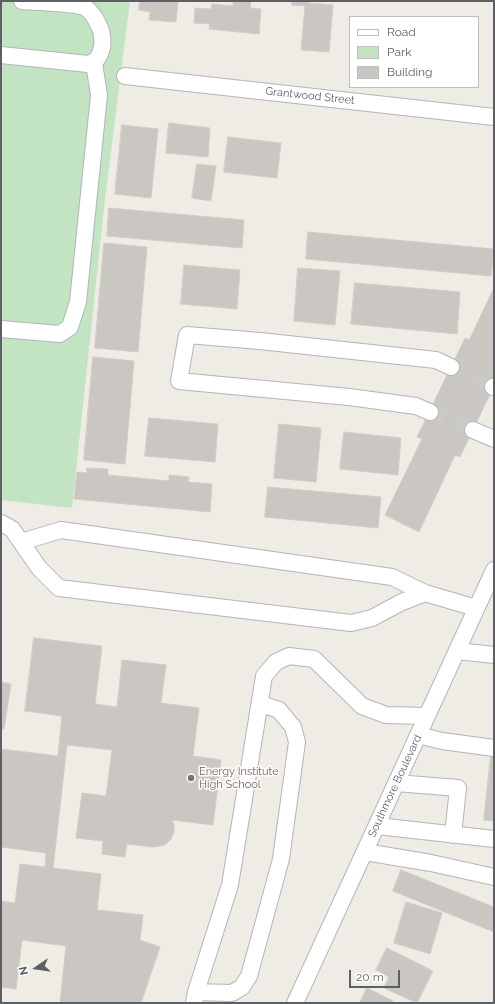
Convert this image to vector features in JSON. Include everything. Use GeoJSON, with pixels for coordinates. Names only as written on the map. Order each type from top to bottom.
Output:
{"type":"FeatureCollection","features":[{"type":"Feature","properties":{"kind":"street"},"geometry":{"type":"LineString","coordinates":[[1,55],[88,64],[94,63],[100,57],[103,45],[101,29],[94,15],[85,8],[68,3],[22,1]]}},
{"type":"Feature","properties":{"kind":"street"},"geometry":{"type":"LineString","coordinates":[[1,329],[60,334],[70,327],[78,302],[99,95],[94,63]]}},
{"type":"Feature","properties":{"kind":"street","name":"Grantwood Street"},"geometry":{"type":"LineString","coordinates":[[125,76],[494,117]]}},
{"type":"Feature","properties":{"kind":"street"},"geometry":{"type":"LineString","coordinates":[[430,412],[416,406],[349,397],[179,381],[187,335],[260,341],[436,360],[451,367]]}},
{"type":"Feature","properties":{"kind":"street"},"geometry":{"type":"LineString","coordinates":[[473,430],[494,440]]}},
{"type":"Feature","properties":{"kind":"street"},"geometry":{"type":"LineString","coordinates":[[1,523],[12,529],[39,568],[60,588],[351,623],[372,618],[402,602],[425,593]]}},
{"type":"Feature","properties":{"kind":"street"},"geometry":{"type":"LineString","coordinates":[[21,542],[61,530],[392,577],[425,593],[476,608]]}},
{"type":"Feature","properties":{"kind":"street","name":"Southmore Boulevard"},"geometry":{"type":"LineString","coordinates":[[296,1003],[494,570]]}},
{"type":"Feature","properties":{"kind":"street"},"geometry":{"type":"LineString","coordinates":[[457,651],[494,655]]}},
{"type":"Feature","properties":{"kind":"street"},"geometry":{"type":"LineString","coordinates":[[260,704],[279,710],[293,727],[297,742],[281,859],[249,976],[242,987],[232,993],[195,998],[230,885],[264,676],[276,662],[288,656],[314,659],[362,706],[386,715],[427,716]]}},
{"type":"Feature","properties":{"kind":"street"},"geometry":{"type":"LineString","coordinates":[[418,735],[442,741],[494,748]]}},
{"type":"Feature","properties":{"kind":"street"},"geometry":{"type":"LineString","coordinates":[[396,783],[458,788],[453,835]]}},
{"type":"Feature","properties":{"kind":"street"},"geometry":{"type":"LineString","coordinates":[[377,826],[494,839]]}},
{"type":"Feature","properties":{"kind":"street"},"geometry":{"type":"LineString","coordinates":[[365,852],[437,864],[494,877]]}},
{"type":"Feature","properties":{"kind":"green space"},"geometry":{"type":"Polygon","coordinates":[[[1,1],[130,1],[105,199],[72,508],[1,500],[1,1]]]}},
{"type":"Feature","properties":{"kind":"building"},"geometry":{"type":"Polygon","coordinates":[[[140,1],[178,1],[176,22],[149,20],[150,12],[139,10],[140,1]]]}},
{"type":"Feature","properties":{"kind":"building"},"geometry":{"type":"Polygon","coordinates":[[[233,1],[251,1],[250,8],[261,9],[259,34],[209,29],[210,24],[194,23],[195,8],[211,9],[212,4],[233,6],[233,1]]]}},
{"type":"Feature","properties":{"kind":"building"},"geometry":{"type":"Polygon","coordinates":[[[292,1],[308,1],[308,3],[333,5],[329,52],[301,50],[305,6],[292,5],[292,1]]]}},
{"type":"Feature","properties":{"kind":"building"},"geometry":{"type":"Polygon","coordinates":[[[169,123],[210,128],[208,157],[166,153],[169,123]]]}},
{"type":"Feature","properties":{"kind":"building"},"geometry":{"type":"Polygon","coordinates":[[[122,125],[158,129],[151,198],[115,194],[122,125]]]}},
{"type":"Feature","properties":{"kind":"building"},"geometry":{"type":"Polygon","coordinates":[[[228,137],[281,143],[277,178],[224,172],[228,137]]]}},
{"type":"Feature","properties":{"kind":"building"},"geometry":{"type":"Polygon","coordinates":[[[197,164],[216,166],[211,201],[192,198],[197,164]]]}},
{"type":"Feature","properties":{"kind":"building"},"geometry":{"type":"Polygon","coordinates":[[[109,208],[244,220],[242,248],[107,236],[109,208]]]}},
{"type":"Feature","properties":{"kind":"building"},"geometry":{"type":"Polygon","coordinates":[[[308,232],[494,249],[491,276],[306,259],[308,232]]]}},
{"type":"Feature","properties":{"kind":"building"},"geometry":{"type":"Polygon","coordinates":[[[104,243],[147,247],[138,352],[95,348],[104,243]]]}},
{"type":"Feature","properties":{"kind":"building"},"geometry":{"type":"Polygon","coordinates":[[[184,265],[240,270],[237,309],[181,304],[184,265]]]}},
{"type":"Feature","properties":{"kind":"building"},"geometry":{"type":"Polygon","coordinates":[[[298,268],[340,271],[335,325],[294,321],[298,268]]]}},
{"type":"Feature","properties":{"kind":"building"},"geometry":{"type":"Polygon","coordinates":[[[355,283],[460,292],[457,334],[351,324],[355,283]]]}},
{"type":"Feature","properties":{"kind":"building"},"geometry":{"type":"Polygon","coordinates":[[[494,288],[494,386],[460,457],[455,455],[419,532],[385,515],[422,439],[417,437],[465,338],[469,340],[494,288]]]}},
{"type":"Feature","properties":{"kind":"building"},"geometry":{"type":"Polygon","coordinates":[[[93,357],[134,361],[125,464],[84,460],[93,357]]]}},
{"type":"Feature","properties":{"kind":"building"},"geometry":{"type":"Polygon","coordinates":[[[149,418],[218,424],[215,462],[145,456],[149,418]]]}},
{"type":"Feature","properties":{"kind":"building"},"geometry":{"type":"Polygon","coordinates":[[[279,424],[321,428],[316,482],[274,478],[279,424]]]}},
{"type":"Feature","properties":{"kind":"building"},"geometry":{"type":"Polygon","coordinates":[[[344,432],[401,438],[398,475],[340,469],[344,432]]]}},
{"type":"Feature","properties":{"kind":"building"},"geometry":{"type":"Polygon","coordinates":[[[87,468],[108,469],[108,475],[169,481],[169,475],[189,477],[188,482],[212,484],[210,512],[74,499],[77,472],[87,473],[87,468]]]}},
{"type":"Feature","properties":{"kind":"building"},"geometry":{"type":"Polygon","coordinates":[[[268,487],[381,497],[378,528],[265,517],[268,487]]]}},
{"type":"Feature","properties":{"kind":"building","name":"Energy Institute High School"},"geometry":{"type":"Polygon","coordinates":[[[34,638],[102,646],[95,704],[117,707],[122,660],[166,665],[161,703],[199,708],[193,756],[221,760],[213,825],[172,820],[174,832],[171,839],[166,844],[152,847],[127,844],[125,857],[102,854],[103,841],[76,838],[82,793],[106,796],[112,750],[67,745],[53,868],[101,874],[97,910],[143,915],[140,940],[160,947],[141,1003],[60,1003],[66,946],[22,940],[16,989],[1,987],[1,901],[15,903],[20,864],[45,867],[46,853],[1,847],[1,749],[58,756],[62,716],[25,711],[34,638]]]}},
{"type":"Feature","properties":{"kind":"building"},"geometry":{"type":"Polygon","coordinates":[[[1,682],[11,684],[4,729],[1,729],[1,682]]]}},
{"type":"Feature","properties":{"kind":"building"},"geometry":{"type":"Polygon","coordinates":[[[491,756],[494,756],[494,821],[484,820],[491,756]]]}},
{"type":"Feature","properties":{"kind":"building"},"geometry":{"type":"Polygon","coordinates":[[[401,870],[494,907],[494,932],[393,891],[401,870]]]}},
{"type":"Feature","properties":{"kind":"building"},"geometry":{"type":"Polygon","coordinates":[[[406,902],[442,913],[430,954],[394,943],[406,902]]]}},
{"type":"Feature","properties":{"kind":"building"},"geometry":{"type":"Polygon","coordinates":[[[387,948],[433,971],[417,1003],[384,988],[389,977],[376,970],[387,948]]]}},
{"type":"Feature","properties":{"kind":"building"},"geometry":{"type":"Polygon","coordinates":[[[367,988],[393,1001],[392,1003],[360,1003],[367,988]]]}},
{"type":"Feature","properties":{"kind":"tunnel"},"geometry":{"type":"LineString","coordinates":[[451,367],[493,387]]}},
{"type":"Feature","properties":{"kind":"tunnel"},"geometry":{"type":"LineString","coordinates":[[430,412],[473,430]]}},
{"type":"Feature","properties":{"kind":"place","name":"Energy Institute High School"},"geometry":{"type":"Point","coordinates":[191,778]}}]}
